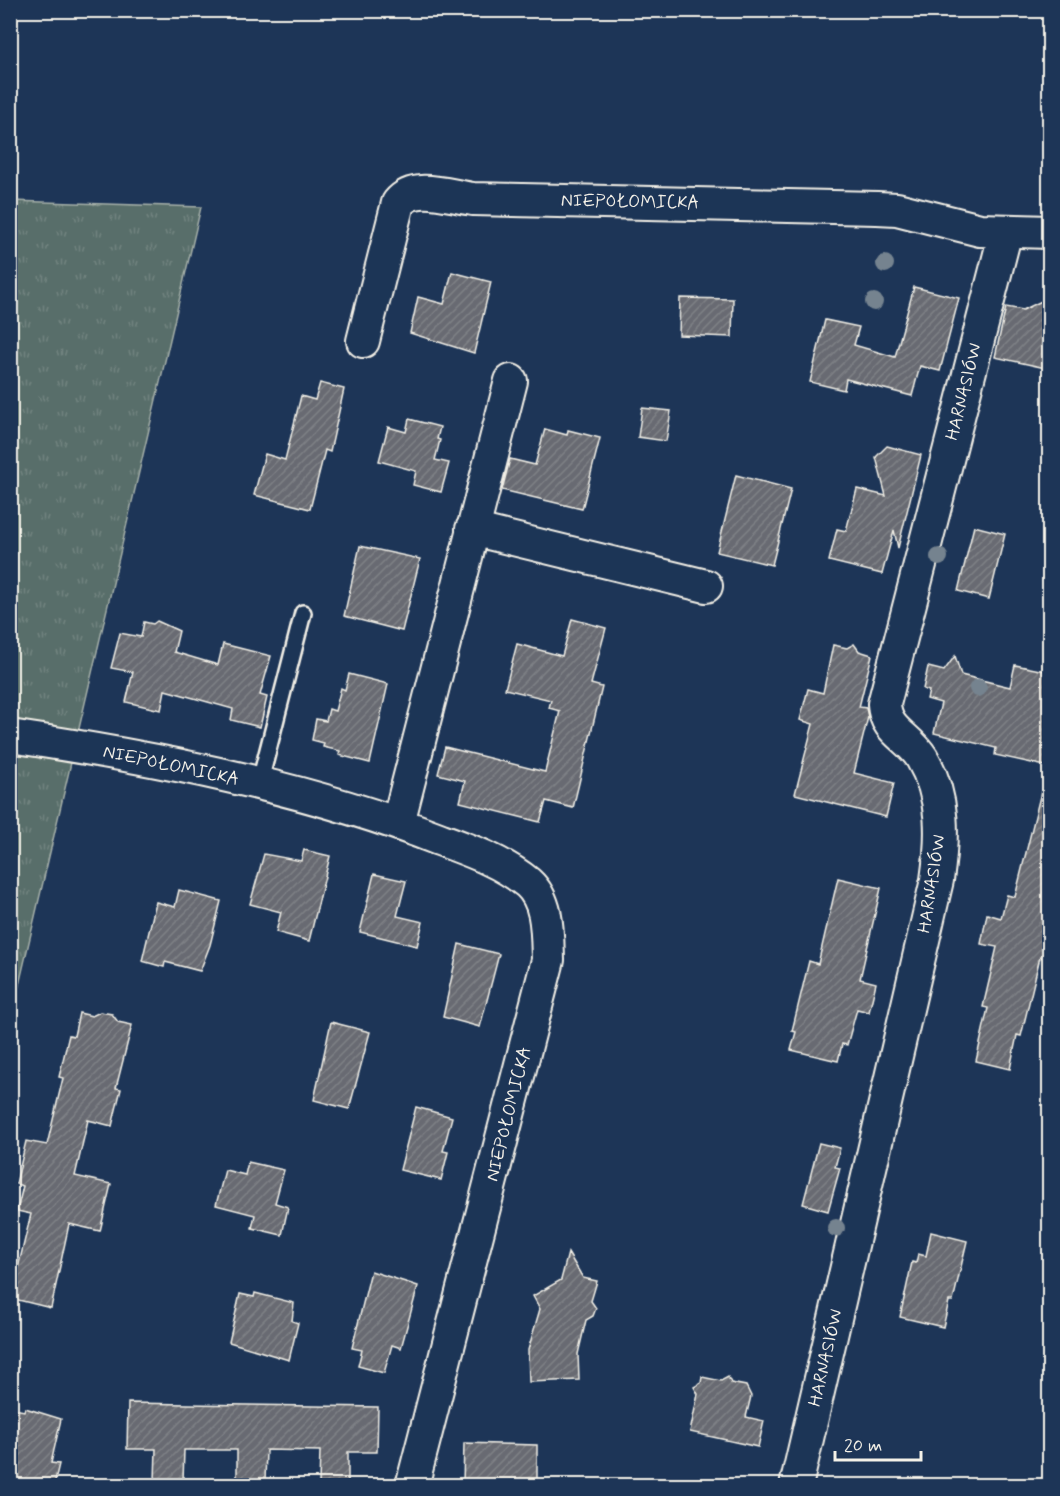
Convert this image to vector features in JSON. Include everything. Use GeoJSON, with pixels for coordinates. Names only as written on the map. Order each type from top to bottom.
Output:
{"type":"FeatureCollection","features":[{"type":"Feature","properties":{"kind":"street","name":"NIEPOŁOMICKA"},"geometry":{"type":"LineString","coordinates":[[363,341],[398,203],[404,196],[414,192],[473,199],[897,209],[980,230],[1050,232]]}},
{"type":"Feature","properties":{"kind":"street","name":"HARNASIÓW"},"geometry":{"type":"LineString","coordinates":[[796,1485],[934,892],[942,844],[937,794],[928,771],[912,745],[888,724],[884,717],[884,704],[1006,231]]}},
{"type":"Feature","properties":{"kind":"street"},"geometry":{"type":"LineString","coordinates":[[398,823],[511,381]]}},
{"type":"Feature","properties":{"kind":"street"},"geometry":{"type":"LineString","coordinates":[[472,529],[706,586]]}},
{"type":"Feature","properties":{"kind":"street","name":"NIEPOŁOMICKA"},"geometry":{"type":"LineString","coordinates":[[10,736],[85,747],[259,785],[398,823],[484,856],[529,884],[547,918],[548,960],[412,1485]]}},
{"type":"Feature","properties":{"kind":"lane"},"geometry":{"type":"LineString","coordinates":[[259,785],[303,613]]}},
{"type":"Feature","properties":{"kind":"green space"},"geometry":{"type":"Polygon","coordinates":[[[11,201],[201,207],[11,1019],[11,201]]]}},
{"type":"Feature","properties":{"kind":"building"},"geometry":{"type":"Polygon","coordinates":[[[452,272],[491,282],[474,353],[410,333],[418,297],[444,304],[452,272]]]}},
{"type":"Feature","properties":{"kind":"building"},"geometry":{"type":"Polygon","coordinates":[[[914,287],[959,298],[940,371],[920,366],[912,396],[846,379],[844,390],[810,382],[825,320],[859,327],[854,345],[895,357],[914,287]]]}},
{"type":"Feature","properties":{"kind":"building"},"geometry":{"type":"Polygon","coordinates":[[[1050,297],[1050,369],[995,357],[1006,307],[1023,310],[1050,297]]]}},
{"type":"Feature","properties":{"kind":"building"},"geometry":{"type":"Polygon","coordinates":[[[680,298],[733,299],[732,337],[679,335],[680,298]]]}},
{"type":"Feature","properties":{"kind":"building"},"geometry":{"type":"Polygon","coordinates":[[[320,383],[344,389],[330,452],[325,450],[310,509],[254,495],[265,454],[285,460],[301,396],[315,400],[320,383]]]}},
{"type":"Feature","properties":{"kind":"building"},"geometry":{"type":"Polygon","coordinates":[[[642,408],[671,411],[666,441],[638,437],[642,408]]]}},
{"type":"Feature","properties":{"kind":"building"},"geometry":{"type":"Polygon","coordinates":[[[409,419],[440,427],[437,439],[440,440],[435,460],[449,463],[441,492],[413,485],[416,471],[379,461],[388,427],[406,432],[409,419]]]}},
{"type":"Feature","properties":{"kind":"building"},"geometry":{"type":"Polygon","coordinates":[[[545,429],[567,435],[568,430],[600,438],[582,509],[502,490],[510,459],[535,465],[545,429]]]}},
{"type":"Feature","properties":{"kind":"building"},"geometry":{"type":"Polygon","coordinates":[[[887,446],[921,455],[898,548],[894,530],[882,574],[829,561],[837,529],[846,531],[857,489],[886,496],[876,457],[887,446]]]}},
{"type":"Feature","properties":{"kind":"building"},"geometry":{"type":"Polygon","coordinates":[[[736,475],[791,489],[772,565],[717,552],[736,475]]]}},
{"type":"Feature","properties":{"kind":"building"},"geometry":{"type":"Polygon","coordinates":[[[974,526],[1005,534],[989,599],[958,591],[974,526]]]}},
{"type":"Feature","properties":{"kind":"building"},"geometry":{"type":"Polygon","coordinates":[[[360,546],[420,559],[402,631],[344,616],[360,546]]]}},
{"type":"Feature","properties":{"kind":"building"},"geometry":{"type":"Polygon","coordinates":[[[572,619],[606,628],[591,684],[602,687],[573,808],[546,801],[540,822],[460,802],[465,781],[438,774],[445,747],[545,772],[560,711],[549,708],[551,700],[505,689],[517,644],[562,656],[572,619]]]}},
{"type":"Feature","properties":{"kind":"building"},"geometry":{"type":"Polygon","coordinates":[[[157,621],[179,631],[174,652],[218,665],[223,644],[271,656],[260,695],[267,697],[260,727],[231,720],[233,709],[165,690],[161,710],[126,702],[133,672],[111,668],[120,633],[141,637],[144,622],[153,624],[157,621]]]}},
{"type":"Feature","properties":{"kind":"building"},"geometry":{"type":"Polygon","coordinates":[[[854,644],[859,651],[872,655],[859,707],[866,708],[868,717],[854,773],[894,783],[886,817],[795,794],[813,724],[800,720],[808,689],[823,693],[833,645],[847,648],[854,644]]]}},
{"type":"Feature","properties":{"kind":"building"},"geometry":{"type":"Polygon","coordinates":[[[955,656],[961,675],[1010,687],[1015,665],[1050,672],[1050,767],[995,755],[996,748],[934,733],[941,703],[927,699],[929,691],[923,689],[928,667],[944,671],[955,656]]]}},
{"type":"Feature","properties":{"kind":"building"},"geometry":{"type":"Polygon","coordinates":[[[349,674],[388,684],[370,763],[339,755],[340,751],[323,747],[324,743],[312,740],[316,719],[326,721],[329,709],[335,711],[341,688],[345,690],[349,674]]]}},
{"type":"Feature","properties":{"kind":"building"},"geometry":{"type":"Polygon","coordinates":[[[1041,792],[1050,793],[1050,932],[1043,958],[1040,957],[1021,1036],[1017,1035],[1010,1069],[976,1061],[988,1008],[983,1007],[997,947],[981,944],[987,914],[1001,918],[1007,895],[1015,897],[1041,792]]]}},
{"type":"Feature","properties":{"kind":"building"},"geometry":{"type":"Polygon","coordinates":[[[304,850],[330,856],[309,941],[276,932],[281,912],[250,904],[264,854],[301,861],[304,850]]]}},
{"type":"Feature","properties":{"kind":"building"},"geometry":{"type":"Polygon","coordinates":[[[374,874],[406,881],[397,916],[423,922],[417,946],[360,932],[374,874]]]}},
{"type":"Feature","properties":{"kind":"building"},"geometry":{"type":"Polygon","coordinates":[[[838,878],[881,888],[860,979],[876,983],[869,1012],[857,1009],[847,1045],[842,1044],[838,1061],[791,1050],[796,1032],[792,1031],[809,961],[818,964],[838,878]]]}},
{"type":"Feature","properties":{"kind":"building"},"geometry":{"type":"Polygon","coordinates":[[[179,890],[221,901],[210,945],[200,971],[165,962],[164,967],[142,961],[156,902],[175,907],[179,890]]]}},
{"type":"Feature","properties":{"kind":"building"},"geometry":{"type":"Polygon","coordinates":[[[459,944],[499,954],[480,1027],[443,1017],[459,944]]]}},
{"type":"Feature","properties":{"kind":"building"},"geometry":{"type":"Polygon","coordinates":[[[100,1012],[112,1014],[118,1022],[132,1025],[116,1088],[121,1089],[112,1126],[88,1120],[75,1176],[111,1184],[100,1231],[69,1224],[51,1308],[10,1298],[10,1271],[17,1272],[31,1214],[17,1211],[23,1186],[16,1184],[26,1141],[47,1145],[63,1078],[59,1077],[69,1035],[74,1036],[79,1013],[92,1016],[100,1012]]]}},
{"type":"Feature","properties":{"kind":"building"},"geometry":{"type":"Polygon","coordinates":[[[331,1022],[370,1032],[349,1109],[314,1100],[331,1022]]]}},
{"type":"Feature","properties":{"kind":"building"},"geometry":{"type":"Polygon","coordinates":[[[416,1107],[452,1117],[443,1151],[448,1152],[441,1180],[400,1170],[416,1107]]]}},
{"type":"Feature","properties":{"kind":"building"},"geometry":{"type":"Polygon","coordinates":[[[819,1143],[840,1148],[835,1167],[840,1168],[828,1211],[803,1204],[819,1143]]]}},
{"type":"Feature","properties":{"kind":"building"},"geometry":{"type":"Polygon","coordinates":[[[248,1162],[284,1170],[275,1203],[288,1207],[282,1235],[252,1228],[255,1215],[216,1205],[225,1170],[245,1175],[248,1162]]]}},
{"type":"Feature","properties":{"kind":"building"},"geometry":{"type":"Polygon","coordinates":[[[931,1232],[967,1241],[953,1301],[949,1301],[943,1327],[900,1317],[912,1262],[916,1263],[918,1254],[926,1256],[931,1232]]]}},
{"type":"Feature","properties":{"kind":"building"},"geometry":{"type":"Polygon","coordinates":[[[568,1253],[583,1278],[597,1281],[591,1301],[596,1308],[593,1316],[586,1320],[578,1354],[579,1380],[529,1382],[528,1350],[540,1309],[533,1296],[561,1280],[568,1253]]]}},
{"type":"Feature","properties":{"kind":"building"},"geometry":{"type":"Polygon","coordinates":[[[371,1271],[418,1286],[401,1348],[392,1345],[384,1373],[358,1366],[362,1350],[352,1348],[371,1271]]]}},
{"type":"Feature","properties":{"kind":"building"},"geometry":{"type":"Polygon","coordinates":[[[255,1293],[294,1303],[292,1321],[298,1323],[289,1360],[229,1342],[240,1294],[254,1297],[255,1293]]]}},
{"type":"Feature","properties":{"kind":"building"},"geometry":{"type":"Polygon","coordinates":[[[702,1377],[721,1381],[728,1377],[731,1383],[746,1386],[751,1396],[746,1417],[764,1421],[758,1447],[690,1432],[698,1394],[694,1387],[701,1383],[702,1377]]]}},
{"type":"Feature","properties":{"kind":"building"},"geometry":{"type":"Polygon","coordinates":[[[128,1403],[378,1407],[377,1452],[348,1452],[348,1484],[319,1483],[320,1451],[266,1450],[265,1482],[237,1482],[237,1450],[184,1450],[183,1481],[155,1481],[156,1449],[127,1449],[128,1403]]]}},
{"type":"Feature","properties":{"kind":"building"},"geometry":{"type":"Polygon","coordinates":[[[10,1408],[24,1411],[25,1408],[61,1419],[51,1463],[59,1464],[54,1485],[16,1485],[18,1476],[10,1475],[10,1408]]]}},
{"type":"Feature","properties":{"kind":"building"},"geometry":{"type":"Polygon","coordinates":[[[464,1443],[537,1445],[537,1485],[463,1485],[464,1443]]]}}]}
